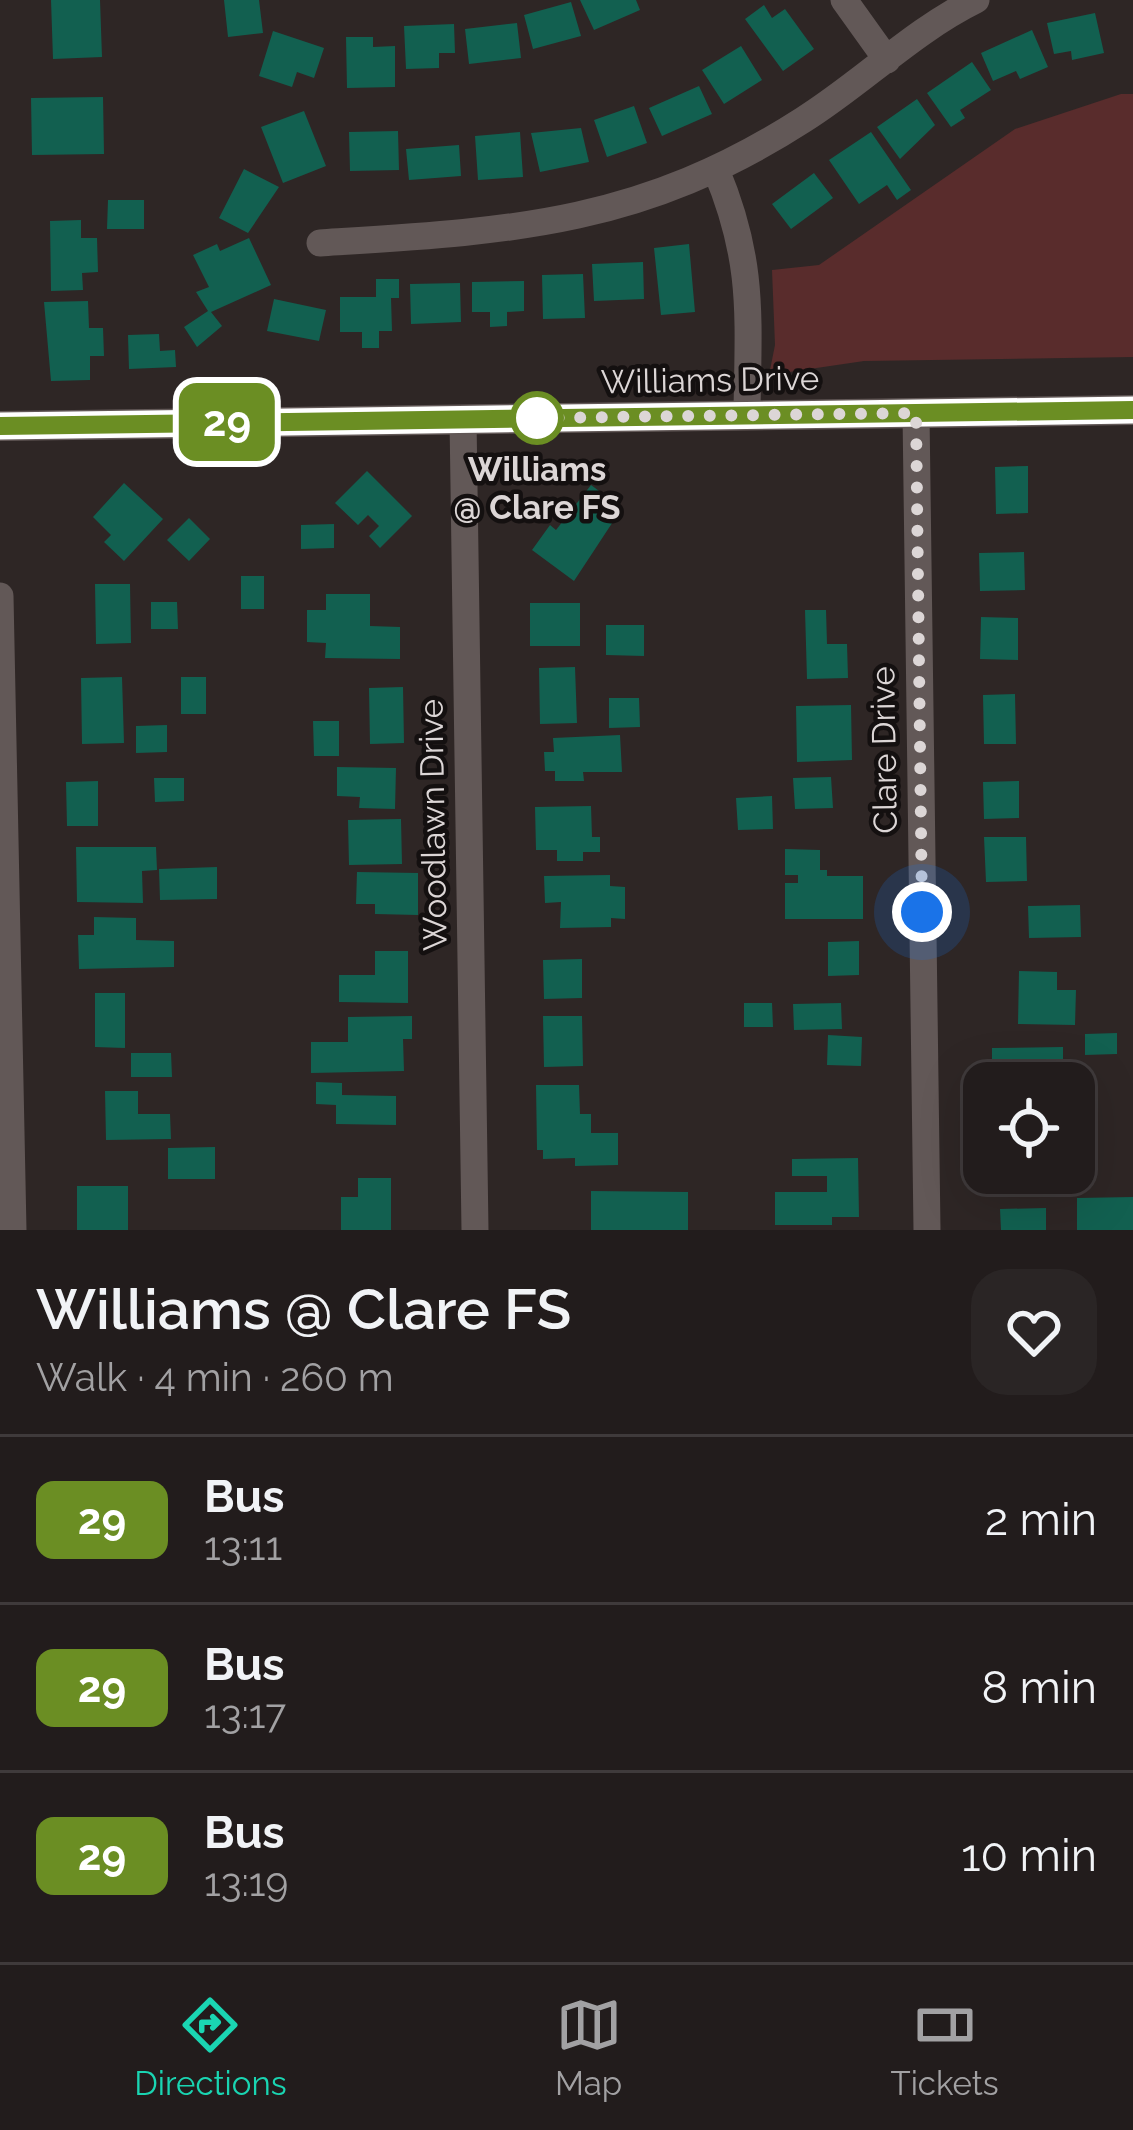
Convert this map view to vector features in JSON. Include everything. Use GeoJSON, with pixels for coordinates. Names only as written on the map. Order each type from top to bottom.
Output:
{"type":"FeatureCollection","features":[{"type":"Feature","properties":{"kind":"street"},"geometry":{"type":"LineString","coordinates":[[844,0],[887,60]]}},
{"type":"Feature","properties":{"kind":"street"},"geometry":{"type":"LineString","coordinates":[[320,243],[472,233],[584,218],[716,170],[803,120],[948,14],[976,0]]}},
{"type":"Feature","properties":{"kind":"street"},"geometry":{"type":"LineString","coordinates":[[716,170],[741,228],[748,271],[747,415]]}},
{"type":"Feature","properties":{"kind":"street","name":"Williams Drive"},"geometry":{"type":"LineString","coordinates":[[0,425],[1133,410]]}},
{"type":"Feature","properties":{"kind":"street","name":"Clare Drive"},"geometry":{"type":"LineString","coordinates":[[916,413],[927,1230]]}},
{"type":"Feature","properties":{"kind":"street","name":"Woodlawn Drive"},"geometry":{"type":"LineString","coordinates":[[464,419],[475,1230]]}},
{"type":"Feature","properties":{"kind":"street"},"geometry":{"type":"LineString","coordinates":[[0,596],[13,1230]]}},
{"type":"Feature","properties":{"kind":"shaded area"},"geometry":{"type":"Polygon","coordinates":[[[1133,94],[1133,357],[864,361],[769,375],[775,345],[772,270],[819,265],[1015,129],[1133,94]]]}},
{"type":"Feature","properties":{"kind":"building"},"geometry":{"type":"Polygon","coordinates":[[[51,0],[100,0],[102,57],[53,59],[51,0]]]}},
{"type":"Feature","properties":{"kind":"building"},"geometry":{"type":"Polygon","coordinates":[[[224,0],[259,0],[263,33],[228,37],[224,0]]]}},
{"type":"Feature","properties":{"kind":"building"},"geometry":{"type":"Polygon","coordinates":[[[580,0],[636,0],[640,10],[594,30],[580,0]]]}},
{"type":"Feature","properties":{"kind":"building"},"geometry":{"type":"Polygon","coordinates":[[[571,2],[581,36],[533,49],[524,15],[571,2]]]}},
{"type":"Feature","properties":{"kind":"building"},"geometry":{"type":"Polygon","coordinates":[[[764,5],[772,18],[785,9],[814,49],[783,71],[745,19],[764,5]]]}},
{"type":"Feature","properties":{"kind":"building"},"geometry":{"type":"Polygon","coordinates":[[[1095,13],[1104,53],[1072,60],[1071,51],[1054,54],[1047,23],[1095,13]]]}},
{"type":"Feature","properties":{"kind":"building"},"geometry":{"type":"Polygon","coordinates":[[[517,23],[521,58],[469,64],[465,29],[517,23]]]}},
{"type":"Feature","properties":{"kind":"building"},"geometry":{"type":"Polygon","coordinates":[[[454,24],[455,53],[439,53],[439,68],[406,69],[404,26],[454,24]]]}},
{"type":"Feature","properties":{"kind":"building"},"geometry":{"type":"Polygon","coordinates":[[[1032,30],[1048,67],[1020,79],[1016,71],[993,81],[981,53],[1032,30]]]}},
{"type":"Feature","properties":{"kind":"building"},"geometry":{"type":"Polygon","coordinates":[[[273,31],[324,48],[314,78],[297,72],[292,87],[259,76],[273,31]]]}},
{"type":"Feature","properties":{"kind":"building"},"geometry":{"type":"Polygon","coordinates":[[[346,37],[373,37],[373,47],[395,46],[395,87],[347,88],[346,37]]]}},
{"type":"Feature","properties":{"kind":"building"},"geometry":{"type":"Polygon","coordinates":[[[741,46],[762,80],[724,104],[702,70],[741,46]]]}},
{"type":"Feature","properties":{"kind":"building"},"geometry":{"type":"Polygon","coordinates":[[[972,62],[991,90],[960,110],[965,118],[951,127],[927,93],[972,62]]]}},
{"type":"Feature","properties":{"kind":"building"},"geometry":{"type":"Polygon","coordinates":[[[699,86],[712,114],[662,136],[649,108],[699,86]]]}},
{"type":"Feature","properties":{"kind":"building"},"geometry":{"type":"Polygon","coordinates":[[[103,97],[104,154],[32,155],[31,98],[103,97]]]}},
{"type":"Feature","properties":{"kind":"building"},"geometry":{"type":"Polygon","coordinates":[[[917,99],[935,125],[900,159],[877,127],[917,99]]]}},
{"type":"Feature","properties":{"kind":"building"},"geometry":{"type":"Polygon","coordinates":[[[634,106],[647,143],[607,157],[594,120],[634,106]]]}},
{"type":"Feature","properties":{"kind":"building"},"geometry":{"type":"Polygon","coordinates":[[[304,111],[326,166],[283,183],[261,127],[304,111]]]}},
{"type":"Feature","properties":{"kind":"building"},"geometry":{"type":"Polygon","coordinates":[[[581,128],[589,162],[540,172],[531,133],[581,128]]]}},
{"type":"Feature","properties":{"kind":"building"},"geometry":{"type":"Polygon","coordinates":[[[398,131],[399,170],[350,171],[349,132],[398,131]]]}},
{"type":"Feature","properties":{"kind":"building"},"geometry":{"type":"Polygon","coordinates":[[[520,132],[523,177],[478,180],[475,136],[520,132]]]}},
{"type":"Feature","properties":{"kind":"building"},"geometry":{"type":"Polygon","coordinates":[[[871,132],[911,190],[897,200],[887,185],[859,204],[829,160],[871,132]]]}},
{"type":"Feature","properties":{"kind":"building"},"geometry":{"type":"Polygon","coordinates":[[[459,145],[461,176],[409,180],[406,149],[459,145]]]}},
{"type":"Feature","properties":{"kind":"building"},"geometry":{"type":"Polygon","coordinates":[[[244,169],[279,187],[248,233],[219,218],[244,169]]]}},
{"type":"Feature","properties":{"kind":"building"},"geometry":{"type":"Polygon","coordinates":[[[814,173],[833,198],[791,229],[772,204],[814,173]]]}},
{"type":"Feature","properties":{"kind":"building"},"geometry":{"type":"Polygon","coordinates":[[[108,200],[144,200],[144,229],[107,229],[108,200]]]}},
{"type":"Feature","properties":{"kind":"building"},"geometry":{"type":"Polygon","coordinates":[[[81,220],[81,238],[97,238],[98,272],[82,273],[83,290],[51,291],[50,221],[81,220]]]}},
{"type":"Feature","properties":{"kind":"building"},"geometry":{"type":"Polygon","coordinates":[[[249,238],[271,285],[211,312],[222,326],[197,347],[184,327],[208,311],[196,292],[209,287],[193,255],[217,244],[220,251],[249,238]]]}},
{"type":"Feature","properties":{"kind":"building"},"geometry":{"type":"Polygon","coordinates":[[[689,244],[695,312],[661,315],[654,248],[689,244]]]}},
{"type":"Feature","properties":{"kind":"building"},"geometry":{"type":"Polygon","coordinates":[[[643,262],[644,299],[594,301],[592,264],[643,262]]]}},
{"type":"Feature","properties":{"kind":"building"},"geometry":{"type":"Polygon","coordinates":[[[583,274],[585,318],[543,319],[542,275],[583,274]]]}},
{"type":"Feature","properties":{"kind":"building"},"geometry":{"type":"Polygon","coordinates":[[[376,279],[399,279],[399,298],[391,298],[392,331],[379,331],[379,348],[362,348],[362,332],[340,332],[340,297],[376,297],[376,279]]]}},
{"type":"Feature","properties":{"kind":"building"},"geometry":{"type":"Polygon","coordinates":[[[524,281],[524,311],[507,312],[507,326],[490,327],[490,312],[472,312],[472,282],[524,281]]]}},
{"type":"Feature","properties":{"kind":"building"},"geometry":{"type":"Polygon","coordinates":[[[460,283],[461,322],[411,324],[410,284],[460,283]]]}},
{"type":"Feature","properties":{"kind":"building"},"geometry":{"type":"Polygon","coordinates":[[[274,299],[326,310],[319,341],[267,331],[274,299]]]}},
{"type":"Feature","properties":{"kind":"building"},"geometry":{"type":"Polygon","coordinates":[[[88,301],[89,328],[103,328],[104,356],[90,356],[90,380],[51,381],[44,302],[88,301]]]}},
{"type":"Feature","properties":{"kind":"building"},"geometry":{"type":"Polygon","coordinates":[[[159,334],[160,351],[175,350],[176,367],[129,369],[128,335],[159,334]]]}},
{"type":"Feature","properties":{"kind":"building"},"geometry":{"type":"Polygon","coordinates":[[[1028,466],[1028,513],[996,514],[995,467],[1028,466]]]}},
{"type":"Feature","properties":{"kind":"building"},"geometry":{"type":"Polygon","coordinates":[[[367,471],[412,516],[380,548],[369,536],[379,526],[368,515],[358,525],[335,503],[367,471]]]}},
{"type":"Feature","properties":{"kind":"building"},"geometry":{"type":"Polygon","coordinates":[[[124,483],[163,519],[124,561],[104,542],[111,535],[93,517],[124,483]]]}},
{"type":"Feature","properties":{"kind":"building"},"geometry":{"type":"Polygon","coordinates":[[[591,485],[622,508],[574,581],[532,550],[550,525],[556,530],[591,485]]]}},
{"type":"Feature","properties":{"kind":"building"},"geometry":{"type":"Polygon","coordinates":[[[189,518],[210,539],[189,561],[167,540],[189,518]]]}},
{"type":"Feature","properties":{"kind":"building"},"geometry":{"type":"Polygon","coordinates":[[[334,524],[334,548],[301,549],[301,525],[334,524]]]}},
{"type":"Feature","properties":{"kind":"building"},"geometry":{"type":"Polygon","coordinates":[[[1024,552],[1025,590],[980,591],[979,553],[1024,552]]]}},
{"type":"Feature","properties":{"kind":"building"},"geometry":{"type":"Polygon","coordinates":[[[241,576],[264,576],[264,609],[241,609],[241,576]]]}},
{"type":"Feature","properties":{"kind":"building"},"geometry":{"type":"Polygon","coordinates":[[[95,584],[130,584],[131,643],[96,644],[95,584]]]}},
{"type":"Feature","properties":{"kind":"building"},"geometry":{"type":"Polygon","coordinates":[[[326,594],[370,594],[370,626],[400,627],[400,659],[325,658],[326,643],[307,642],[307,610],[326,610],[326,594]]]}},
{"type":"Feature","properties":{"kind":"building"},"geometry":{"type":"Polygon","coordinates":[[[151,602],[177,602],[178,629],[151,629],[151,602]]]}},
{"type":"Feature","properties":{"kind":"building"},"geometry":{"type":"Polygon","coordinates":[[[530,603],[580,603],[580,646],[530,646],[530,603]]]}},
{"type":"Feature","properties":{"kind":"building"},"geometry":{"type":"Polygon","coordinates":[[[805,610],[826,610],[827,644],[847,644],[848,678],[807,679],[805,610]]]}},
{"type":"Feature","properties":{"kind":"building"},"geometry":{"type":"Polygon","coordinates":[[[981,617],[1018,618],[1018,660],[980,659],[981,617]]]}},
{"type":"Feature","properties":{"kind":"building"},"geometry":{"type":"Polygon","coordinates":[[[606,625],[644,625],[644,656],[606,655],[606,625]]]}},
{"type":"Feature","properties":{"kind":"building"},"geometry":{"type":"Polygon","coordinates":[[[575,667],[577,723],[540,724],[539,668],[575,667]]]}},
{"type":"Feature","properties":{"kind":"building"},"geometry":{"type":"Polygon","coordinates":[[[122,677],[124,743],[82,744],[81,678],[122,677]]]}},
{"type":"Feature","properties":{"kind":"building"},"geometry":{"type":"Polygon","coordinates":[[[181,677],[206,677],[206,714],[181,714],[181,677]]]}},
{"type":"Feature","properties":{"kind":"building"},"geometry":{"type":"Polygon","coordinates":[[[403,687],[404,743],[370,744],[369,688],[403,687]]]}},
{"type":"Feature","properties":{"kind":"building"},"geometry":{"type":"Polygon","coordinates":[[[1015,694],[1016,744],[984,744],[983,695],[1015,694]]]}},
{"type":"Feature","properties":{"kind":"building"},"geometry":{"type":"Polygon","coordinates":[[[609,698],[639,698],[640,727],[609,728],[609,698]]]}},
{"type":"Feature","properties":{"kind":"building"},"geometry":{"type":"Polygon","coordinates":[[[851,705],[852,760],[797,762],[796,706],[851,705]]]}},
{"type":"Feature","properties":{"kind":"building"},"geometry":{"type":"Polygon","coordinates":[[[313,721],[339,721],[339,756],[314,756],[313,721]]]}},
{"type":"Feature","properties":{"kind":"building"},"geometry":{"type":"Polygon","coordinates":[[[167,725],[167,752],[136,753],[136,726],[167,725]]]}},
{"type":"Feature","properties":{"kind":"building"},"geometry":{"type":"Polygon","coordinates":[[[620,735],[622,772],[583,772],[584,781],[555,781],[555,771],[545,771],[544,752],[554,752],[553,738],[620,735]]]}},
{"type":"Feature","properties":{"kind":"building"},"geometry":{"type":"Polygon","coordinates":[[[337,767],[396,768],[395,809],[359,808],[360,797],[337,796],[337,767]]]}},
{"type":"Feature","properties":{"kind":"building"},"geometry":{"type":"Polygon","coordinates":[[[831,777],[833,808],[795,809],[793,778],[831,777]]]}},
{"type":"Feature","properties":{"kind":"building"},"geometry":{"type":"Polygon","coordinates":[[[154,778],[184,778],[184,801],[155,802],[154,778]]]}},
{"type":"Feature","properties":{"kind":"building"},"geometry":{"type":"Polygon","coordinates":[[[98,781],[98,826],[67,826],[66,782],[98,781]]]}},
{"type":"Feature","properties":{"kind":"building"},"geometry":{"type":"Polygon","coordinates":[[[1019,781],[1019,818],[984,819],[983,782],[1019,781]]]}},
{"type":"Feature","properties":{"kind":"building"},"geometry":{"type":"Polygon","coordinates":[[[772,796],[773,829],[738,830],[736,798],[772,796]]]}},
{"type":"Feature","properties":{"kind":"building"},"geometry":{"type":"Polygon","coordinates":[[[591,806],[592,837],[600,837],[600,852],[583,852],[583,861],[557,861],[557,850],[536,850],[535,807],[591,806]]]}},
{"type":"Feature","properties":{"kind":"building"},"geometry":{"type":"Polygon","coordinates":[[[401,819],[402,864],[349,865],[348,820],[401,819]]]}},
{"type":"Feature","properties":{"kind":"building"},"geometry":{"type":"Polygon","coordinates":[[[984,837],[1026,837],[1027,881],[986,882],[984,837]]]}},
{"type":"Feature","properties":{"kind":"building"},"geometry":{"type":"Polygon","coordinates":[[[76,847],[156,847],[157,870],[142,871],[143,903],[77,902],[76,847]]]}},
{"type":"Feature","properties":{"kind":"building"},"geometry":{"type":"Polygon","coordinates":[[[785,849],[820,850],[820,870],[827,870],[827,876],[863,876],[863,919],[785,919],[785,883],[798,883],[798,875],[785,875],[785,849]]]}},
{"type":"Feature","properties":{"kind":"building"},"geometry":{"type":"Polygon","coordinates":[[[217,867],[217,899],[160,900],[159,869],[217,867]]]}},
{"type":"Feature","properties":{"kind":"building"},"geometry":{"type":"Polygon","coordinates":[[[357,872],[418,873],[418,915],[375,914],[375,904],[356,904],[357,872]]]}},
{"type":"Feature","properties":{"kind":"building"},"geometry":{"type":"Polygon","coordinates":[[[610,875],[610,886],[625,887],[625,919],[611,918],[611,927],[560,928],[561,902],[545,903],[544,876],[610,875]]]}},
{"type":"Feature","properties":{"kind":"building"},"geometry":{"type":"Polygon","coordinates":[[[1080,905],[1081,937],[1029,938],[1028,906],[1080,905]]]}},
{"type":"Feature","properties":{"kind":"building"},"geometry":{"type":"Polygon","coordinates":[[[94,917],[136,918],[136,940],[174,941],[174,967],[79,969],[78,935],[94,935],[94,917]]]}},
{"type":"Feature","properties":{"kind":"building"},"geometry":{"type":"Polygon","coordinates":[[[859,941],[859,975],[828,976],[828,942],[859,941]]]}},
{"type":"Feature","properties":{"kind":"building"},"geometry":{"type":"Polygon","coordinates":[[[375,951],[408,951],[408,1003],[339,1002],[339,975],[375,975],[375,951]]]}},
{"type":"Feature","properties":{"kind":"building"},"geometry":{"type":"Polygon","coordinates":[[[582,959],[582,998],[544,999],[543,960],[582,959]]]}},
{"type":"Feature","properties":{"kind":"building"},"geometry":{"type":"Polygon","coordinates":[[[1019,971],[1057,972],[1057,990],[1076,990],[1075,1025],[1018,1024],[1019,971]]]}},
{"type":"Feature","properties":{"kind":"building"},"geometry":{"type":"Polygon","coordinates":[[[95,993],[125,993],[125,1048],[95,1047],[95,993]]]}},
{"type":"Feature","properties":{"kind":"building"},"geometry":{"type":"Polygon","coordinates":[[[744,1003],[772,1003],[773,1027],[744,1027],[744,1003]]]}},
{"type":"Feature","properties":{"kind":"building"},"geometry":{"type":"Polygon","coordinates":[[[841,1003],[842,1029],[794,1030],[793,1004],[841,1003]]]}},
{"type":"Feature","properties":{"kind":"building"},"geometry":{"type":"Polygon","coordinates":[[[412,1016],[412,1039],[403,1039],[404,1071],[311,1073],[311,1042],[348,1042],[348,1017],[412,1016]]]}},
{"type":"Feature","properties":{"kind":"building"},"geometry":{"type":"Polygon","coordinates":[[[543,1016],[582,1016],[583,1066],[544,1067],[543,1016]]]}},
{"type":"Feature","properties":{"kind":"building"},"geometry":{"type":"Polygon","coordinates":[[[1117,1033],[1117,1054],[1085,1055],[1085,1034],[1117,1033]]]}},
{"type":"Feature","properties":{"kind":"building"},"geometry":{"type":"Polygon","coordinates":[[[828,1035],[862,1037],[861,1066],[827,1065],[828,1035]]]}},
{"type":"Feature","properties":{"kind":"building"},"geometry":{"type":"Polygon","coordinates":[[[1063,1047],[1063,1062],[992,1062],[992,1048],[1063,1047]]]}},
{"type":"Feature","properties":{"kind":"building"},"geometry":{"type":"Polygon","coordinates":[[[131,1053],[171,1053],[172,1077],[131,1077],[131,1053]]]}},
{"type":"Feature","properties":{"kind":"building"},"geometry":{"type":"Polygon","coordinates":[[[316,1082],[342,1083],[342,1095],[396,1096],[396,1125],[336,1124],[336,1105],[316,1104],[316,1082]]]}},
{"type":"Feature","properties":{"kind":"building"},"geometry":{"type":"Polygon","coordinates":[[[536,1085],[579,1085],[580,1114],[591,1114],[591,1133],[618,1133],[618,1165],[575,1166],[575,1158],[543,1159],[543,1150],[537,1150],[536,1085]]]}},
{"type":"Feature","properties":{"kind":"building"},"geometry":{"type":"Polygon","coordinates":[[[105,1091],[138,1091],[138,1114],[170,1114],[171,1139],[106,1140],[105,1091]]]}},
{"type":"Feature","properties":{"kind":"building"},"geometry":{"type":"Polygon","coordinates":[[[215,1147],[215,1179],[168,1179],[168,1148],[215,1147]]]}},
{"type":"Feature","properties":{"kind":"building"},"geometry":{"type":"Polygon","coordinates":[[[858,1158],[859,1217],[832,1217],[832,1225],[775,1225],[775,1192],[827,1192],[827,1176],[792,1176],[792,1159],[858,1158]]]}},
{"type":"Feature","properties":{"kind":"building"},"geometry":{"type":"Polygon","coordinates":[[[358,1178],[391,1178],[391,1230],[341,1230],[341,1197],[358,1197],[358,1178]]]}},
{"type":"Feature","properties":{"kind":"building"},"geometry":{"type":"Polygon","coordinates":[[[77,1186],[128,1186],[128,1230],[77,1230],[77,1186]]]}},
{"type":"Feature","properties":{"kind":"building"},"geometry":{"type":"Polygon","coordinates":[[[591,1191],[688,1192],[688,1230],[591,1230],[591,1191]]]}},
{"type":"Feature","properties":{"kind":"building"},"geometry":{"type":"Polygon","coordinates":[[[1133,1197],[1133,1230],[1077,1230],[1077,1198],[1133,1197]]]}},
{"type":"Feature","properties":{"kind":"building"},"geometry":{"type":"Polygon","coordinates":[[[1046,1208],[1046,1230],[1001,1230],[1000,1209],[1046,1208]]]}},
{"type":"Feature","properties":{"kind":"bus line","name":"29"},"geometry":{"type":"LineString","coordinates":[[0,426],[1133,410]]}},
{"type":"Feature","properties":{"kind":"place","name":"Williams @ Clare FS"},"geometry":{"type":"Point","coordinates":[537,418]}},
{"type":"Feature","properties":{"kind":"route"},"geometry":{"type":"LineString","coordinates":[[537,418],[916,413],[922,912]]}}]}
